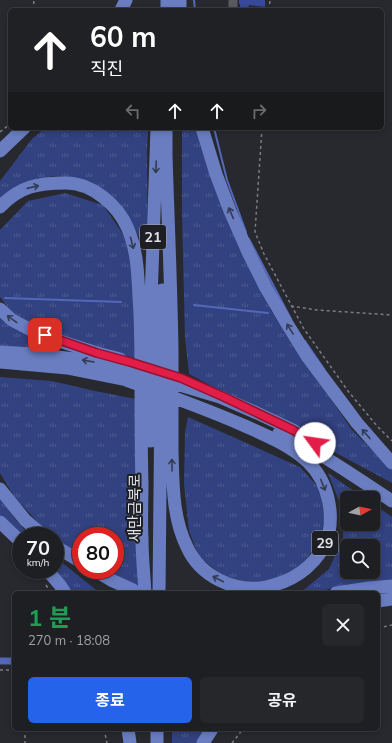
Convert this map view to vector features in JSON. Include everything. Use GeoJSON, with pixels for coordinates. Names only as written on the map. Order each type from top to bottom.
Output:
{"type":"FeatureCollection","features":[{"type":"Feature","properties":{"kind":"highway"},"geometry":{"type":"LineString","coordinates":[[0,139],[11,130]]}},
{"type":"Feature","properties":{"kind":"highway"},"geometry":{"type":"LineString","coordinates":[[0,151],[22,130]]}},
{"type":"Feature","properties":{"kind":"highway","name":"21"},"geometry":{"type":"LineString","coordinates":[[156,346],[151,300],[157,130]]}},
{"type":"Feature","properties":{"kind":"highway","name":"21"},"geometry":{"type":"LineString","coordinates":[[156,346],[162,288],[166,130]]}},
{"type":"Feature","properties":{"kind":"highway"},"geometry":{"type":"LineString","coordinates":[[203,130],[216,174],[230,211],[266,288],[307,356],[352,417],[392,463]]}},
{"type":"Feature","properties":{"kind":"highway"},"geometry":{"type":"LineString","coordinates":[[0,207],[7,200],[26,188],[48,183],[69,183],[88,188],[104,197],[120,213],[128,228],[133,244],[138,272],[156,346],[156,424],[142,538],[139,591],[109,579]]}},
{"type":"Feature","properties":{"kind":"highway"},"geometry":{"type":"LineString","coordinates":[[0,308],[12,320],[33,331],[56,340],[181,378],[224,397],[293,430],[392,491]]}},
{"type":"Feature","properties":{"kind":"highway","name":"29"},"geometry":{"type":"LineString","coordinates":[[0,362],[67,368],[120,378],[212,412],[276,440],[297,452],[310,463],[320,478],[328,496],[330,512],[329,528],[324,545],[316,557],[304,570],[290,579],[274,585],[259,588],[228,584],[213,577],[201,567],[186,547],[180,530],[172,482],[156,424],[156,346]]}},
{"type":"Feature","properties":{"kind":"highway"},"geometry":{"type":"LineString","coordinates":[[0,352],[33,354],[116,366],[220,397],[257,413]]}},
{"type":"Feature","properties":{"kind":"highway"},"geometry":{"type":"LineString","coordinates":[[120,378],[191,397],[236,413],[296,441],[346,471],[392,502]]}},
{"type":"Feature","properties":{"kind":"highway","name":"새만금북로"},"geometry":{"type":"LineString","coordinates":[[150,591],[156,424]]}},
{"type":"Feature","properties":{"kind":"highway","name":"새만금북로"},"geometry":{"type":"LineString","coordinates":[[156,424],[159,591]]}},
{"type":"Feature","properties":{"kind":"highway"},"geometry":{"type":"LineString","coordinates":[[0,489],[26,520],[34,527]]}},
{"type":"Feature","properties":{"kind":"highway"},"geometry":{"type":"LineString","coordinates":[[0,522],[12,533]]}},
{"type":"Feature","properties":{"kind":"highway"},"geometry":{"type":"LineString","coordinates":[[55,579],[64,591]]}},
{"type":"Feature","properties":{"kind":"highway"},"geometry":{"type":"LineString","coordinates":[[350,591],[392,586]]}},
{"type":"Feature","properties":{"kind":"highway"},"geometry":{"type":"LineString","coordinates":[[380,601],[392,599]]}},
{"type":"Feature","properties":{"kind":"highway"},"geometry":{"type":"LineString","coordinates":[[128,731],[130,743]]}},
{"type":"Feature","properties":{"kind":"highway"},"geometry":{"type":"LineString","coordinates":[[149,731],[149,743]]}},
{"type":"Feature","properties":{"kind":"highway"},"geometry":{"type":"LineString","coordinates":[[157,731],[157,743]]}},
{"type":"Feature","properties":{"kind":"highway"},"geometry":{"type":"LineString","coordinates":[[203,743],[211,731]]}},
{"type":"Feature","properties":{"kind":"path"},"geometry":{"type":"LineString","coordinates":[[0,132],[8,126]]}},
{"type":"Feature","properties":{"kind":"path"},"geometry":{"type":"LineString","coordinates":[[262,130],[255,232],[264,254],[304,329],[348,391],[377,426],[392,441]]}},
{"type":"Feature","properties":{"kind":"path"},"geometry":{"type":"LineString","coordinates":[[291,306],[317,310],[392,315]]}},
{"type":"Feature","properties":{"kind":"path"},"geometry":{"type":"LineString","coordinates":[[380,628],[392,625]]}},
{"type":"Feature","properties":{"kind":"path"},"geometry":{"type":"LineString","coordinates":[[0,670],[12,670]]}},
{"type":"Feature","properties":{"kind":"path"},"geometry":{"type":"LineString","coordinates":[[25,731],[25,743]]}},
{"type":"Feature","properties":{"kind":"path"},"geometry":{"type":"LineString","coordinates":[[104,731],[107,743]]}},
{"type":"Feature","properties":{"kind":"path"},"geometry":{"type":"LineString","coordinates":[[232,743],[241,731]]}},
{"type":"Feature","properties":{"kind":"green space"},"geometry":{"type":"Polygon","coordinates":[[[43,130],[148,130],[148,253],[124,209],[90,181],[53,176],[23,185],[0,200],[0,181],[32,139],[43,130]]]}},
{"type":"Feature","properties":{"kind":"green space"},"geometry":{"type":"Polygon","coordinates":[[[182,130],[201,130],[271,310],[352,430],[392,470],[392,483],[189,374],[185,338],[182,216],[182,130]]]}},
{"type":"Feature","properties":{"kind":"green space"},"geometry":{"type":"Polygon","coordinates":[[[65,193],[103,205],[127,240],[135,295],[135,358],[113,353],[48,332],[12,313],[0,297],[0,230],[28,201],[65,193]]]}},
{"type":"Feature","properties":{"kind":"green space"},"geometry":{"type":"Polygon","coordinates":[[[0,316],[54,352],[0,349],[0,316]]]}},
{"type":"Feature","properties":{"kind":"green space"},"geometry":{"type":"Polygon","coordinates":[[[0,377],[52,381],[136,399],[138,587],[123,579],[124,527],[72,527],[72,550],[64,545],[64,527],[42,527],[15,498],[0,473],[0,377]]]}},
{"type":"Feature","properties":{"kind":"green space"},"geometry":{"type":"Polygon","coordinates":[[[188,417],[300,467],[319,488],[325,515],[320,541],[300,567],[271,581],[243,583],[222,575],[199,557],[189,531],[184,484],[185,432],[188,417]]]}},
{"type":"Feature","properties":{"kind":"green space"},"geometry":{"type":"Polygon","coordinates":[[[328,473],[354,491],[340,491],[340,504],[328,473]]]}},
{"type":"Feature","properties":{"kind":"green space"},"geometry":{"type":"Polygon","coordinates":[[[0,495],[15,519],[22,527],[12,527],[12,528],[0,518],[0,495]]]}},
{"type":"Feature","properties":{"kind":"green space"},"geometry":{"type":"Polygon","coordinates":[[[380,509],[392,517],[392,580],[345,585],[321,591],[302,591],[329,569],[340,545],[340,579],[380,579],[380,539],[343,539],[343,531],[380,531],[380,509]]]}},
{"type":"Feature","properties":{"kind":"green space"},"geometry":{"type":"Polygon","coordinates":[[[64,564],[72,571],[72,579],[82,579],[98,591],[66,591],[60,579],[64,579],[64,564]]]}},
{"type":"Feature","properties":{"kind":"green space"},"geometry":{"type":"Polygon","coordinates":[[[172,731],[213,731],[206,743],[172,743],[172,731]]]}},
{"type":"Feature","properties":{"kind":"building"},"geometry":{"type":"Polygon","coordinates":[[[239,0],[265,0],[265,7],[249,5],[248,8],[240,8],[239,0]]]}},
{"type":"Feature","properties":{"kind":"waterway"},"geometry":{"type":"LineString","coordinates":[[194,0],[195,8]]}},
{"type":"Feature","properties":{"kind":"waterway"},"geometry":{"type":"LineString","coordinates":[[214,130],[227,180],[246,232]]}},
{"type":"Feature","properties":{"kind":"waterway"},"geometry":{"type":"LineString","coordinates":[[249,239],[291,319]]}},
{"type":"Feature","properties":{"kind":"waterway"},"geometry":{"type":"LineString","coordinates":[[5,298],[121,302]]}},
{"type":"Feature","properties":{"kind":"waterway"},"geometry":{"type":"LineString","coordinates":[[194,305],[268,313]]}},
{"type":"Feature","properties":{"kind":"waterway"},"geometry":{"type":"LineString","coordinates":[[305,341],[324,369]]}},
{"type":"Feature","properties":{"kind":"waterway"},"geometry":{"type":"LineString","coordinates":[[0,661],[12,661]]}},
{"type":"Feature","properties":{"kind":"route"},"geometry":{"type":"LineString","coordinates":[[45,335],[97,353],[181,378],[293,430],[315,443]]}}]}
